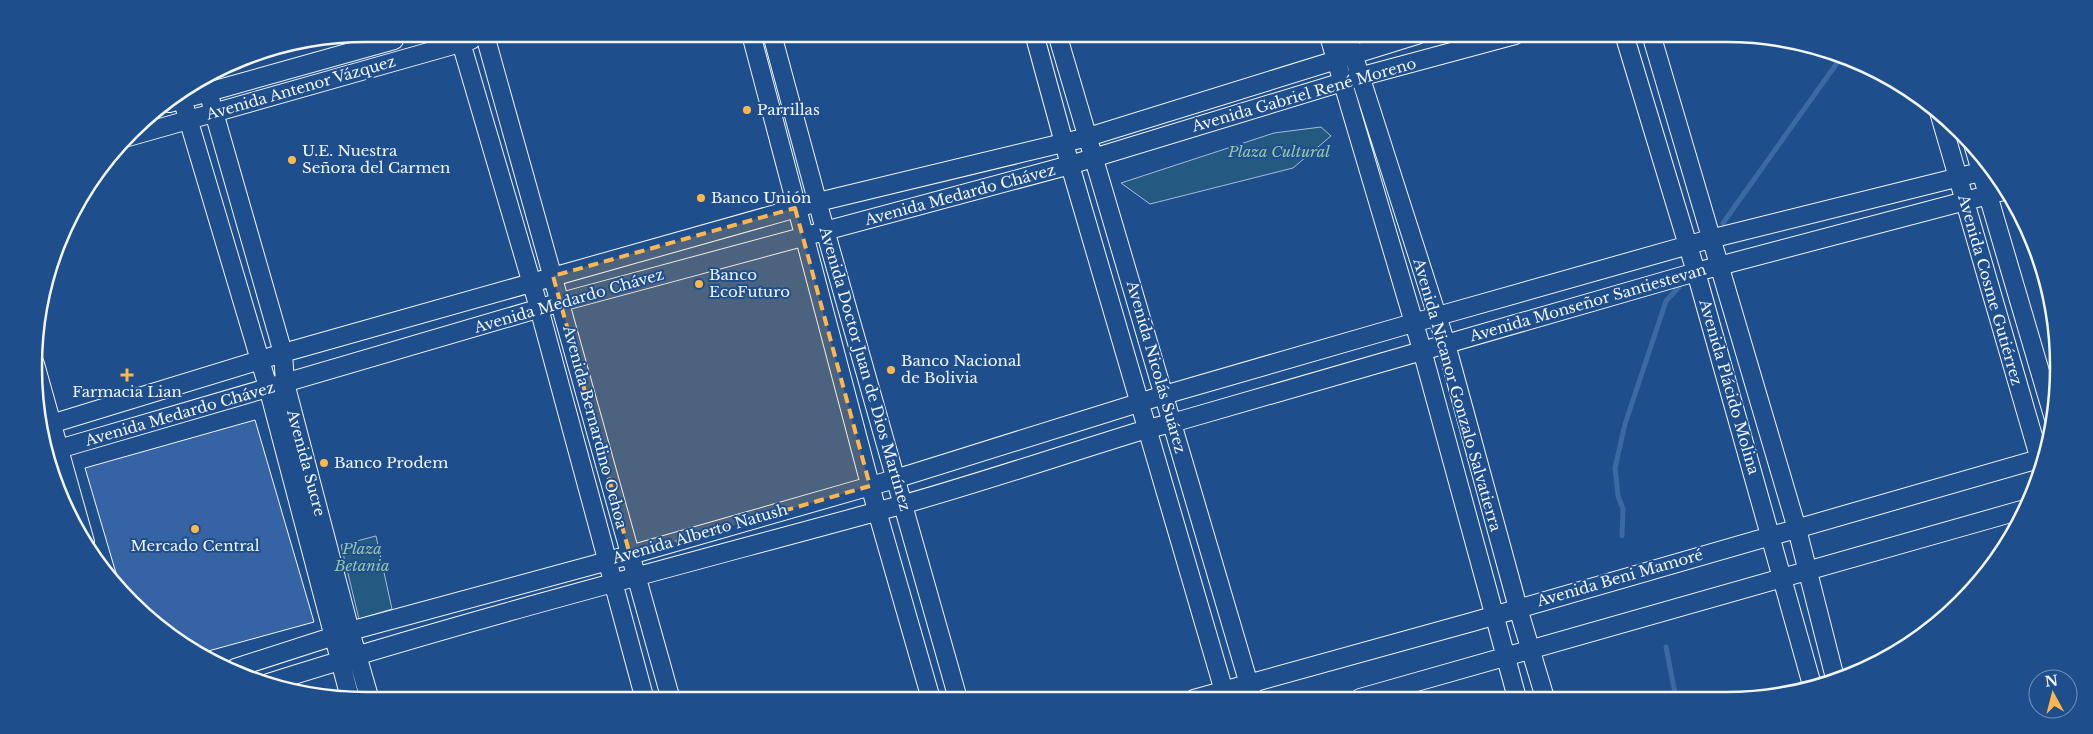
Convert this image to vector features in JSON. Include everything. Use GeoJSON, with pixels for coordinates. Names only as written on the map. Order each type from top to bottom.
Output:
{"type":"FeatureCollection","features":[{"type":"Feature","properties":{"kind":"street","name":"Avenida Antenor Vázquez"},"geometry":{"type":"LineString","coordinates":[[207,86],[386,42]]}},
{"type":"Feature","properties":{"kind":"street","name":"Avenida Antenor Vázquez"},"geometry":{"type":"LineString","coordinates":[[143,133],[462,42]]}},
{"type":"Feature","properties":{"kind":"street","name":"Avenida Bernardino Ochoa"},"geometry":{"type":"LineString","coordinates":[[465,42],[643,692]]}},
{"type":"Feature","properties":{"kind":"street","name":"Avenida Bernardino Ochoa"},"geometry":{"type":"LineString","coordinates":[[487,42],[669,692]]}},
{"type":"Feature","properties":{"kind":"street","name":"Avenida Doctor Juan de Dios Martínez"},"geometry":{"type":"LineString","coordinates":[[753,42],[795,208],[870,486],[929,692]]}},
{"type":"Feature","properties":{"kind":"street","name":"Avenida Doctor Juan de Dios Martínez"},"geometry":{"type":"LineString","coordinates":[[774,42],[825,230],[956,692]]}},
{"type":"Feature","properties":{"kind":"street","name":"Avenida Nicolás Suárez"},"geometry":{"type":"LineString","coordinates":[[1036,42],[1070,165],[1224,692]]}},
{"type":"Feature","properties":{"kind":"street","name":"Avenida Nicolás Suárez"},"geometry":{"type":"LineString","coordinates":[[1060,42],[1095,157],[1251,691]]}},
{"type":"Feature","properties":{"kind":"street","name":"Avenida Nicanor Gonzalo Salvatierra"},"geometry":{"type":"LineString","coordinates":[[1330,42],[1412,323],[1422,350],[1515,692]]}},
{"type":"Feature","properties":{"kind":"street","name":"Avenida Nicanor Gonzalo Salvatierra"},"geometry":{"type":"LineString","coordinates":[[1349,42],[1446,344],[1542,692]]}},
{"type":"Feature","properties":{"kind":"street","name":"Avenida Gabriel René Moreno"},"geometry":{"type":"LineString","coordinates":[[1088,137],[1393,42]]}},
{"type":"Feature","properties":{"kind":"street","name":"Avenida Gabriel René Moreno"},"geometry":{"type":"LineString","coordinates":[[1095,157],[1359,77],[1489,42]]}},
{"type":"Feature","properties":{"kind":"street","name":"Avenida Plácido Molina"},"geometry":{"type":"LineString","coordinates":[[1626,42],[1696,272],[1811,680]]}},
{"type":"Feature","properties":{"kind":"street","name":"Avenida Plácido Molina"},"geometry":{"type":"LineString","coordinates":[[1653,42],[1710,240],[1720,266],[1798,529],[1834,673]]}},
{"type":"Feature","properties":{"kind":"street","name":"Avenida Sucre"},"geometry":{"type":"LineString","coordinates":[[207,86],[283,353],[276,385]]}},
{"type":"Feature","properties":{"kind":"street","name":"Avenida Sucre"},"geometry":{"type":"LineString","coordinates":[[179,103],[189,120],[259,360],[276,385],[342,634],[349,657],[366,692]]}},
{"type":"Feature","properties":{"kind":"street","name":"Avenida Cosme Gutiérrez"},"geometry":{"type":"LineString","coordinates":[[1943,126],[2039,451]]}},
{"type":"Feature","properties":{"kind":"street","name":"Avenida Medardo Chávez"},"geometry":{"type":"LineString","coordinates":[[48,425],[283,353],[795,208],[1088,137]]}},
{"type":"Feature","properties":{"kind":"street","name":"Avenida Medardo Chávez"},"geometry":{"type":"LineString","coordinates":[[54,450],[539,308],[1095,157]]}},
{"type":"Feature","properties":{"kind":"street","name":"Avenida Monseñor Santiestevan"},"geometry":{"type":"LineString","coordinates":[[1164,395],[1412,323],[1710,240],[1985,172]]}},
{"type":"Feature","properties":{"kind":"street","name":"Avenida Cosme Gutiérrez"},"geometry":{"type":"LineString","coordinates":[[1987,175],[1988,196],[2049,401]]}},
{"type":"Feature","properties":{"kind":"street","name":"Avenida Monseñor Santiestevan"},"geometry":{"type":"LineString","coordinates":[[1172,423],[1696,272],[1999,192]]}},
{"type":"Feature","properties":{"kind":"street","name":"Avenida Alberto Natush"},"geometry":{"type":"LineString","coordinates":[[241,666],[342,634],[630,555],[896,479],[1164,395]]}},
{"type":"Feature","properties":{"kind":"street","name":"Avenida Alberto Natush"},"geometry":{"type":"LineString","coordinates":[[280,679],[349,657],[612,582],[903,504],[1172,423]]}},
{"type":"Feature","properties":{"kind":"street","name":"Avenida Beni Mamoré"},"geometry":{"type":"LineString","coordinates":[[1251,691],[1518,608],[1771,535],[2035,463]]}},
{"type":"Feature","properties":{"kind":"street"},"geometry":{"type":"LineString","coordinates":[[1381,692],[2017,511]]}},
{"type":"Feature","properties":{"kind":"street","name":"Avenida Sucre"},"geometry":{"type":"LineString","coordinates":[[349,657],[350,691]]}},
{"type":"Feature","properties":{"kind":"highlighted area"},"geometry":{"type":"Polygon","coordinates":[[[795,208],[870,486],[630,555],[553,276],[795,208]]]}},
{"type":"Feature","properties":{"kind":"green space","name":"Plaza Cultural"},"geometry":{"type":"Polygon","coordinates":[[[1321,127],[1331,136],[1293,168],[1150,204],[1121,183],[1274,133],[1321,127]]]}},
{"type":"Feature","properties":{"kind":"green space","name":"Plaza Betania"},"geometry":{"type":"Polygon","coordinates":[[[376,536],[392,609],[359,619],[341,545],[376,536]]]}},
{"type":"Feature","properties":{"kind":"building","name":"Mercado Central"},"geometry":{"type":"Polygon","coordinates":[[[255,420],[314,622],[210,651],[187,637],[153,611],[116,572],[85,468],[255,420]]]}},
{"type":"Feature","properties":{"kind":"waterway"},"geometry":{"type":"LineString","coordinates":[[1723,223],[1837,63]]}},
{"type":"Feature","properties":{"kind":"waterway"},"geometry":{"type":"LineString","coordinates":[[1622,536],[1623,509],[1618,496],[1615,468],[1625,424],[1666,301],[1679,287]]}},
{"type":"Feature","properties":{"kind":"waterway"},"geometry":{"type":"LineString","coordinates":[[1666,647],[1675,692]]}},
{"type":"Feature","properties":{"kind":"place","name":"Parrillas"},"geometry":{"type":"Point","coordinates":[747,110]}},
{"type":"Feature","properties":{"kind":"place","name":"U.E. Nuestra Señora del Carmen"},"geometry":{"type":"Point","coordinates":[292,160]}},
{"type":"Feature","properties":{"kind":"place","name":"Banco Unión"},"geometry":{"type":"Point","coordinates":[701,198]}},
{"type":"Feature","properties":{"kind":"place","name":"Banco EcoFuturo"},"geometry":{"type":"Point","coordinates":[699,284]}},
{"type":"Feature","properties":{"kind":"place","name":"Banco Nacional de Bolivia"},"geometry":{"type":"Point","coordinates":[891,370]}},
{"type":"Feature","properties":{"kind":"place","name":"Farmacia Lian"},"geometry":{"type":"Point","coordinates":[127,375]}},
{"type":"Feature","properties":{"kind":"place","name":"Banco Prodem"},"geometry":{"type":"Point","coordinates":[324,463]}},
{"type":"Feature","properties":{"kind":"place","name":"Mercado Central"},"geometry":{"type":"Point","coordinates":[195,529]}}]}
